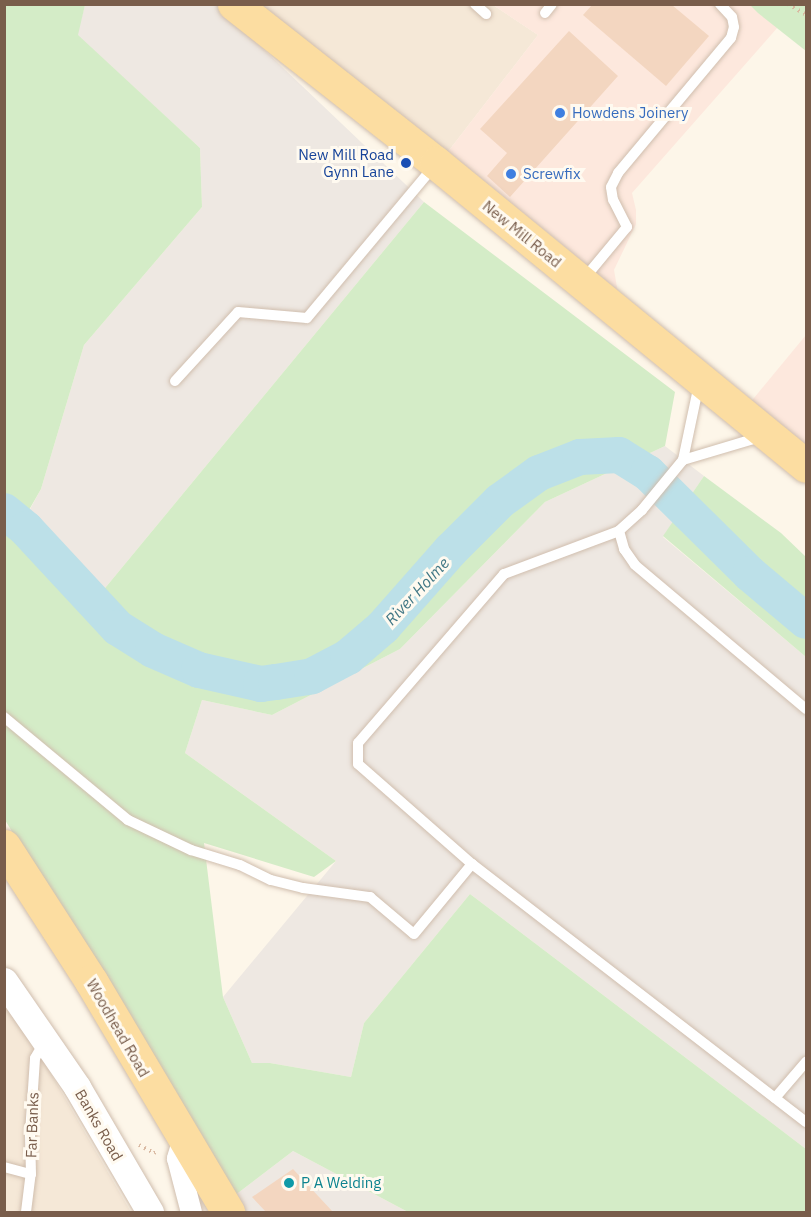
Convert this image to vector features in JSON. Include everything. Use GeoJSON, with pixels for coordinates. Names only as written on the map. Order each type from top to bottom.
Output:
{"type":"FeatureCollection","features":[{"type":"Feature","properties":{"kind":"main road","name":"New Mill Road"},"geometry":{"type":"LineString","coordinates":[[234,4],[436,163],[699,380],[806,465]]}},
{"type":"Feature","properties":{"kind":"main road","name":"Woodhead Road"},"geometry":{"type":"LineString","coordinates":[[4,846],[92,981],[228,1212]]}},
{"type":"Feature","properties":{"kind":"street","name":"Banks Road"},"geometry":{"type":"LineString","coordinates":[[4,981],[77,1087],[150,1212]]}},
{"type":"Feature","properties":{"kind":"street"},"geometry":{"type":"LineString","coordinates":[[183,1138],[177,1158],[191,1212]]}},
{"type":"Feature","properties":{"kind":"lane"},"geometry":{"type":"LineString","coordinates":[[475,4],[486,14]]}},
{"type":"Feature","properties":{"kind":"lane"},"geometry":{"type":"LineString","coordinates":[[581,283],[627,226],[613,200],[612,187],[618,173],[731,38],[734,27],[732,16],[720,4]]}},
{"type":"Feature","properties":{"kind":"lane"},"geometry":{"type":"LineString","coordinates":[[175,381],[238,312],[307,318],[436,163]]}},
{"type":"Feature","properties":{"kind":"lane"},"geometry":{"type":"LineString","coordinates":[[699,380],[683,460],[642,510],[619,531],[504,574],[358,743],[358,764],[472,864],[807,1122]]}},
{"type":"Feature","properties":{"kind":"lane"},"geometry":{"type":"LineString","coordinates":[[683,460],[767,435]]}},
{"type":"Feature","properties":{"kind":"lane"},"geometry":{"type":"LineString","coordinates":[[619,531],[624,549],[635,565],[807,709]]}},
{"type":"Feature","properties":{"kind":"lane"},"geometry":{"type":"LineString","coordinates":[[4,717],[128,820],[191,850],[240,865],[271,880],[303,888],[370,897],[414,934],[472,864]]}},
{"type":"Feature","properties":{"kind":"lane","name":"Far Banks"},"geometry":{"type":"LineString","coordinates":[[26,1212],[31,1174],[30,1134],[35,1058],[46,1040]]}},
{"type":"Feature","properties":{"kind":"lane"},"geometry":{"type":"LineString","coordinates":[[775,1098],[807,1062]]}},
{"type":"Feature","properties":{"kind":"lane"},"geometry":{"type":"LineString","coordinates":[[4,1167],[31,1174]]}},
{"type":"Feature","properties":{"kind":"path"},"geometry":{"type":"LineString","coordinates":[[788,4],[807,15]]}},
{"type":"Feature","properties":{"kind":"shaded area"},"geometry":{"type":"Polygon","coordinates":[[[85,5],[217,5],[424,202],[101,593],[29,511],[41,489],[84,345],[202,207],[200,148],[77,35],[85,5]]]}},
{"type":"Feature","properties":{"kind":"shaded area"},"geometry":{"type":"Polygon","coordinates":[[[257,5],[493,5],[538,35],[447,153],[257,5]]]}},
{"type":"Feature","properties":{"kind":"shaded area"},"geometry":{"type":"Polygon","coordinates":[[[493,5],[750,5],[778,27],[632,193],[636,224],[614,270],[618,293],[558,241],[447,153],[538,35],[493,5]]]}},
{"type":"Feature","properties":{"kind":"shaded area"},"geometry":{"type":"Polygon","coordinates":[[[806,335],[806,449],[749,404],[806,335]]]}},
{"type":"Feature","properties":{"kind":"shaded area"},"geometry":{"type":"Polygon","coordinates":[[[665,446],[704,476],[663,537],[806,657],[806,1149],[470,894],[364,1023],[351,1077],[270,1063],[252,1063],[223,997],[336,861],[185,753],[202,700],[272,715],[400,649],[545,502],[665,446]]]}},
{"type":"Feature","properties":{"kind":"shaded area"},"geometry":{"type":"Polygon","coordinates":[[[4,1000],[25,1029],[131,1212],[5,1212],[4,1000]]]}},
{"type":"Feature","properties":{"kind":"shaded area"},"geometry":{"type":"Polygon","coordinates":[[[293,1151],[408,1212],[242,1212],[234,1196],[293,1151]]]}},
{"type":"Feature","properties":{"kind":"green space"},"geometry":{"type":"Polygon","coordinates":[[[5,5],[85,5],[78,35],[200,148],[202,207],[84,345],[41,489],[29,510],[101,593],[424,202],[675,392],[665,446],[545,502],[400,649],[272,715],[202,700],[185,753],[336,861],[314,877],[204,843],[223,997],[252,1063],[270,1063],[351,1077],[364,1023],[470,894],[806,1149],[806,1212],[408,1212],[293,1151],[234,1196],[5,820],[5,5]]]}},
{"type":"Feature","properties":{"kind":"green space"},"geometry":{"type":"Polygon","coordinates":[[[750,5],[806,5],[806,51],[758,13],[750,5]]]}},
{"type":"Feature","properties":{"kind":"green space"},"geometry":{"type":"Polygon","coordinates":[[[704,476],[781,533],[806,557],[806,657],[663,536],[704,476]]]}},
{"type":"Feature","properties":{"kind":"building"},"geometry":{"type":"Polygon","coordinates":[[[592,5],[672,5],[709,36],[666,86],[583,15],[592,5]]]}},
{"type":"Feature","properties":{"kind":"building"},"geometry":{"type":"Polygon","coordinates":[[[569,31],[618,76],[510,197],[487,176],[507,153],[480,129],[569,31]]]}},
{"type":"Feature","properties":{"kind":"building","name":"P A Welding"},"geometry":{"type":"Polygon","coordinates":[[[293,1169],[333,1212],[266,1212],[252,1197],[293,1169]]]}},
{"type":"Feature","properties":{"kind":"waterway","name":"River Holme"},"geometry":{"type":"LineString","coordinates":[[4,511],[26,529],[118,628],[153,650],[199,670],[261,684],[312,676],[348,657],[383,627],[451,550],[500,501],[539,473],[580,457],[619,455],[648,473],[750,574],[806,621]]}},
{"type":"Feature","properties":{"kind":"place","name":"Howdens Joinery"},"geometry":{"type":"Point","coordinates":[560,113]}},
{"type":"Feature","properties":{"kind":"place","name":"New Mill Road Gynn Lane"},"geometry":{"type":"Point","coordinates":[406,163]}},
{"type":"Feature","properties":{"kind":"place","name":"Screwfix"},"geometry":{"type":"Point","coordinates":[511,174]}},
{"type":"Feature","properties":{"kind":"place","name":"P A Welding"},"geometry":{"type":"Point","coordinates":[289,1183]}}]}
